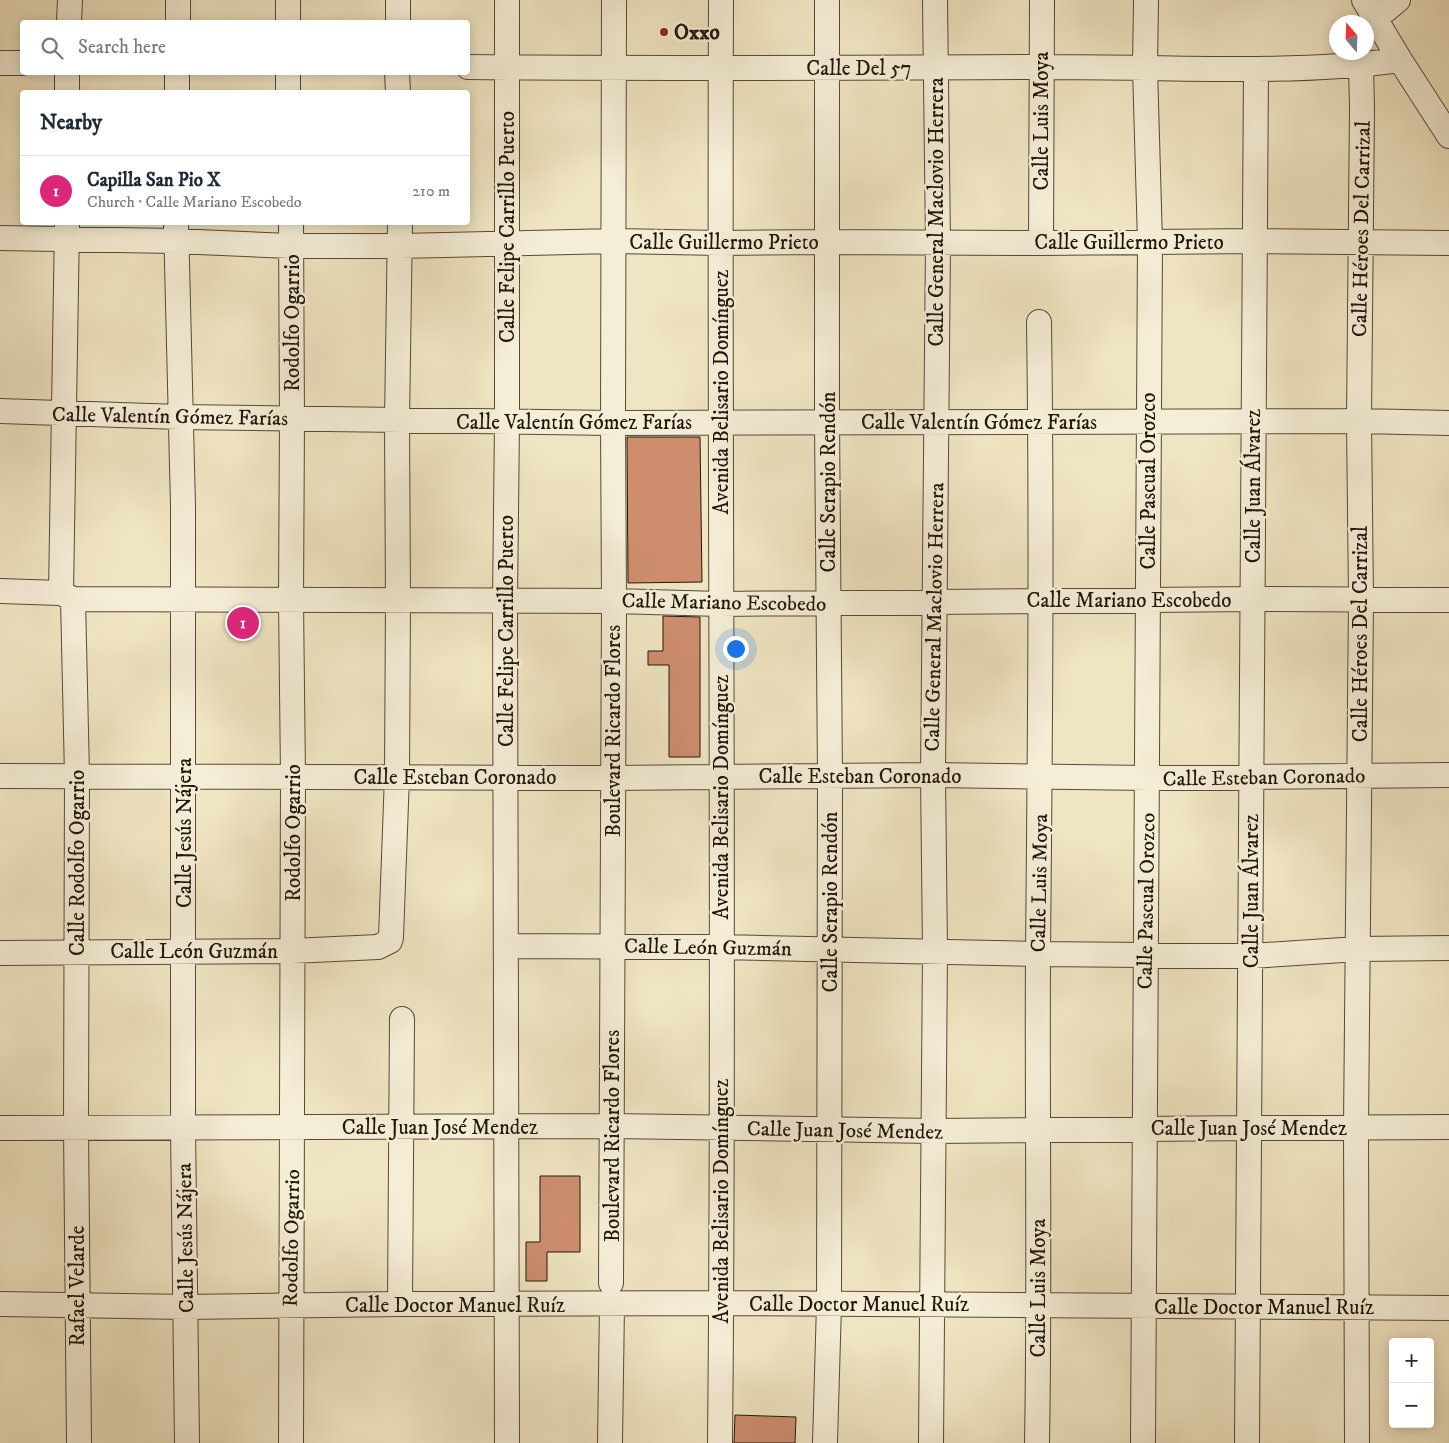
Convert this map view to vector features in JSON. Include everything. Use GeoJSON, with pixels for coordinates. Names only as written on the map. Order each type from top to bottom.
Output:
{"type":"FeatureCollection","features":[{"type":"Feature","properties":{"kind":"street"},"geometry":{"type":"LineString","coordinates":[[69,20],[70,0]]}},
{"type":"Feature","properties":{"kind":"street"},"geometry":{"type":"LineString","coordinates":[[178,0],[178,20]]}},
{"type":"Feature","properties":{"kind":"street"},"geometry":{"type":"LineString","coordinates":[[288,0],[288,20]]}},
{"type":"Feature","properties":{"kind":"street"},"geometry":{"type":"LineString","coordinates":[[398,0],[398,20]]}},
{"type":"Feature","properties":{"kind":"street","name":"Calle Felipe Carrillo Puerto"},"geometry":{"type":"LineString","coordinates":[[506,0],[507,1443]]}},
{"type":"Feature","properties":{"kind":"street","name":"Boulevard Ricardo Flores"},"geometry":{"type":"LineString","coordinates":[[610,1443],[614,601],[614,0]]}},
{"type":"Feature","properties":{"kind":"street","name":"Avenida Belisario Domínguez"},"geometry":{"type":"LineString","coordinates":[[720,0],[720,604],[722,776],[720,1443]]}},
{"type":"Feature","properties":{"kind":"street","name":"Calle Serapio Rendón"},"geometry":{"type":"LineString","coordinates":[[825,1443],[829,1304],[830,776],[827,422],[827,0]]}},
{"type":"Feature","properties":{"kind":"street","name":"Calle General Maclovio Herrera"},"geometry":{"type":"LineString","coordinates":[[931,1443],[935,952],[934,601],[938,242],[936,0]]}},
{"type":"Feature","properties":{"kind":"street","name":"Calle Luis Moya"},"geometry":{"type":"LineString","coordinates":[[1041,243],[1042,0]]}},
{"type":"Feature","properties":{"kind":"street","name":"Calle Pascual Orozco"},"geometry":{"type":"LineString","coordinates":[[1143,1443],[1144,955],[1148,778],[1150,242],[1145,68],[1146,0]]}},
{"type":"Feature","properties":{"kind":"street"},"geometry":{"type":"LineString","coordinates":[[1398,0],[1370,9],[1449,136]]}},
{"type":"Feature","properties":{"kind":"street","name":"Calle Del 57"},"geometry":{"type":"LineString","coordinates":[[470,67],[1256,69],[1361,65],[1400,60]]}},
{"type":"Feature","properties":{"kind":"street"},"geometry":{"type":"LineString","coordinates":[[0,63],[20,63]]}},
{"type":"Feature","properties":{"kind":"street","name":"Calle Héroes Del Carrizal"},"geometry":{"type":"LineString","coordinates":[[1357,1443],[1356,1127],[1361,599],[1359,421],[1361,65]]}},
{"type":"Feature","properties":{"kind":"street","name":"Calle Juan Álvarez"},"geometry":{"type":"LineString","coordinates":[[1247,1443],[1256,69]]}},
{"type":"Feature","properties":{"kind":"street"},"geometry":{"type":"LineString","coordinates":[[67,75],[67,90]]}},
{"type":"Feature","properties":{"kind":"street"},"geometry":{"type":"LineString","coordinates":[[177,75],[177,90]]}},
{"type":"Feature","properties":{"kind":"street"},"geometry":{"type":"LineString","coordinates":[[288,75],[288,90]]}},
{"type":"Feature","properties":{"kind":"street"},"geometry":{"type":"LineString","coordinates":[[397,75],[398,90]]}},
{"type":"Feature","properties":{"kind":"street"},"geometry":{"type":"LineString","coordinates":[[397,776],[397,421],[400,225]]}},
{"type":"Feature","properties":{"kind":"street","name":"Calle Guillermo Prieto"},"geometry":{"type":"LineString","coordinates":[[0,238],[67,231],[291,234],[400,246],[614,242],[1449,242]]}},
{"type":"Feature","properties":{"kind":"street","name":"Calle Rodolfo Ogarrio"},"geometry":{"type":"LineString","coordinates":[[67,231],[63,414],[67,596],[77,776],[76,1128]]}},
{"type":"Feature","properties":{"kind":"street","name":"Calle Jesús Nájera"},"geometry":{"type":"LineString","coordinates":[[176,232],[183,507],[183,951],[187,1443]]}},
{"type":"Feature","properties":{"kind":"street","name":"Rodolfo Ogarrio"},"geometry":{"type":"LineString","coordinates":[[291,234],[293,777],[291,1443]]}},
{"type":"Feature","properties":{"kind":"street","name":"Calle Luis Moya"},"geometry":{"type":"LineString","coordinates":[[1037,1443],[1039,1306],[1038,954],[1041,777],[1041,421],[1039,322]]}},
{"type":"Feature","properties":{"kind":"street","name":"Calle Valentín Gómez Farías"},"geometry":{"type":"LineString","coordinates":[[0,411],[180,417],[613,423],[1041,421],[1359,421],[1449,423]]}},
{"type":"Feature","properties":{"kind":"street","name":"Calle Mariano Escobedo"},"geometry":{"type":"LineString","coordinates":[[0,591],[67,596],[183,599],[614,601],[720,604],[1253,599],[1449,600]]}},
{"type":"Feature","properties":{"kind":"street","name":"Calle Esteban Coronado"},"geometry":{"type":"LineString","coordinates":[[0,776],[613,778],[933,775],[1252,778],[1449,775]]}},
{"type":"Feature","properties":{"kind":"street","name":"Calle León Guzmán"},"geometry":{"type":"LineString","coordinates":[[0,952],[292,951],[378,947],[387,944],[391,937],[397,776]]}},
{"type":"Feature","properties":{"kind":"street","name":"Calle León Guzmán"},"geometry":{"type":"LineString","coordinates":[[507,946],[722,947],[1038,954],[1251,956],[1358,949],[1449,948]]}},
{"type":"Feature","properties":{"kind":"street"},"geometry":{"type":"LineString","coordinates":[[400,1304],[402,1020]]}},
{"type":"Feature","properties":{"kind":"street","name":"Calle Juan José Mendez"},"geometry":{"type":"LineString","coordinates":[[0,1128],[612,1126],[1038,1131],[1449,1127]]}},
{"type":"Feature","properties":{"kind":"street","name":"Rafael Velarde"},"geometry":{"type":"LineString","coordinates":[[76,1128],[79,1443]]}},
{"type":"Feature","properties":{"kind":"street","name":"Calle Doctor Manuel Ruíz"},"geometry":{"type":"LineString","coordinates":[[0,1304],[187,1307],[507,1304],[612,1294],[721,1304],[1449,1308]]}},
{"type":"Feature","properties":{"kind":"building"},"geometry":{"type":"Polygon","coordinates":[[[627,437],[700,437],[702,582],[628,583],[627,437]]]}},
{"type":"Feature","properties":{"kind":"building"},"geometry":{"type":"Polygon","coordinates":[[[663,616],[700,617],[700,757],[669,757],[669,665],[648,665],[648,651],[663,651],[663,616]]]}},
{"type":"Feature","properties":{"kind":"building"},"geometry":{"type":"Polygon","coordinates":[[[540,1176],[580,1176],[580,1252],[547,1252],[547,1281],[526,1281],[526,1242],[540,1242],[540,1176]]]}},
{"type":"Feature","properties":{"kind":"building"},"geometry":{"type":"Polygon","coordinates":[[[735,1415],[796,1417],[795,1443],[734,1443],[735,1415]]]}},
{"type":"Feature","properties":{"kind":"place","name":"Oxxo"},"geometry":{"type":"Point","coordinates":[664,32]}},
{"type":"Feature","properties":{"kind":"place","name":"Capilla San Pio X"},"geometry":{"type":"Point","coordinates":[243,623]}}]}
